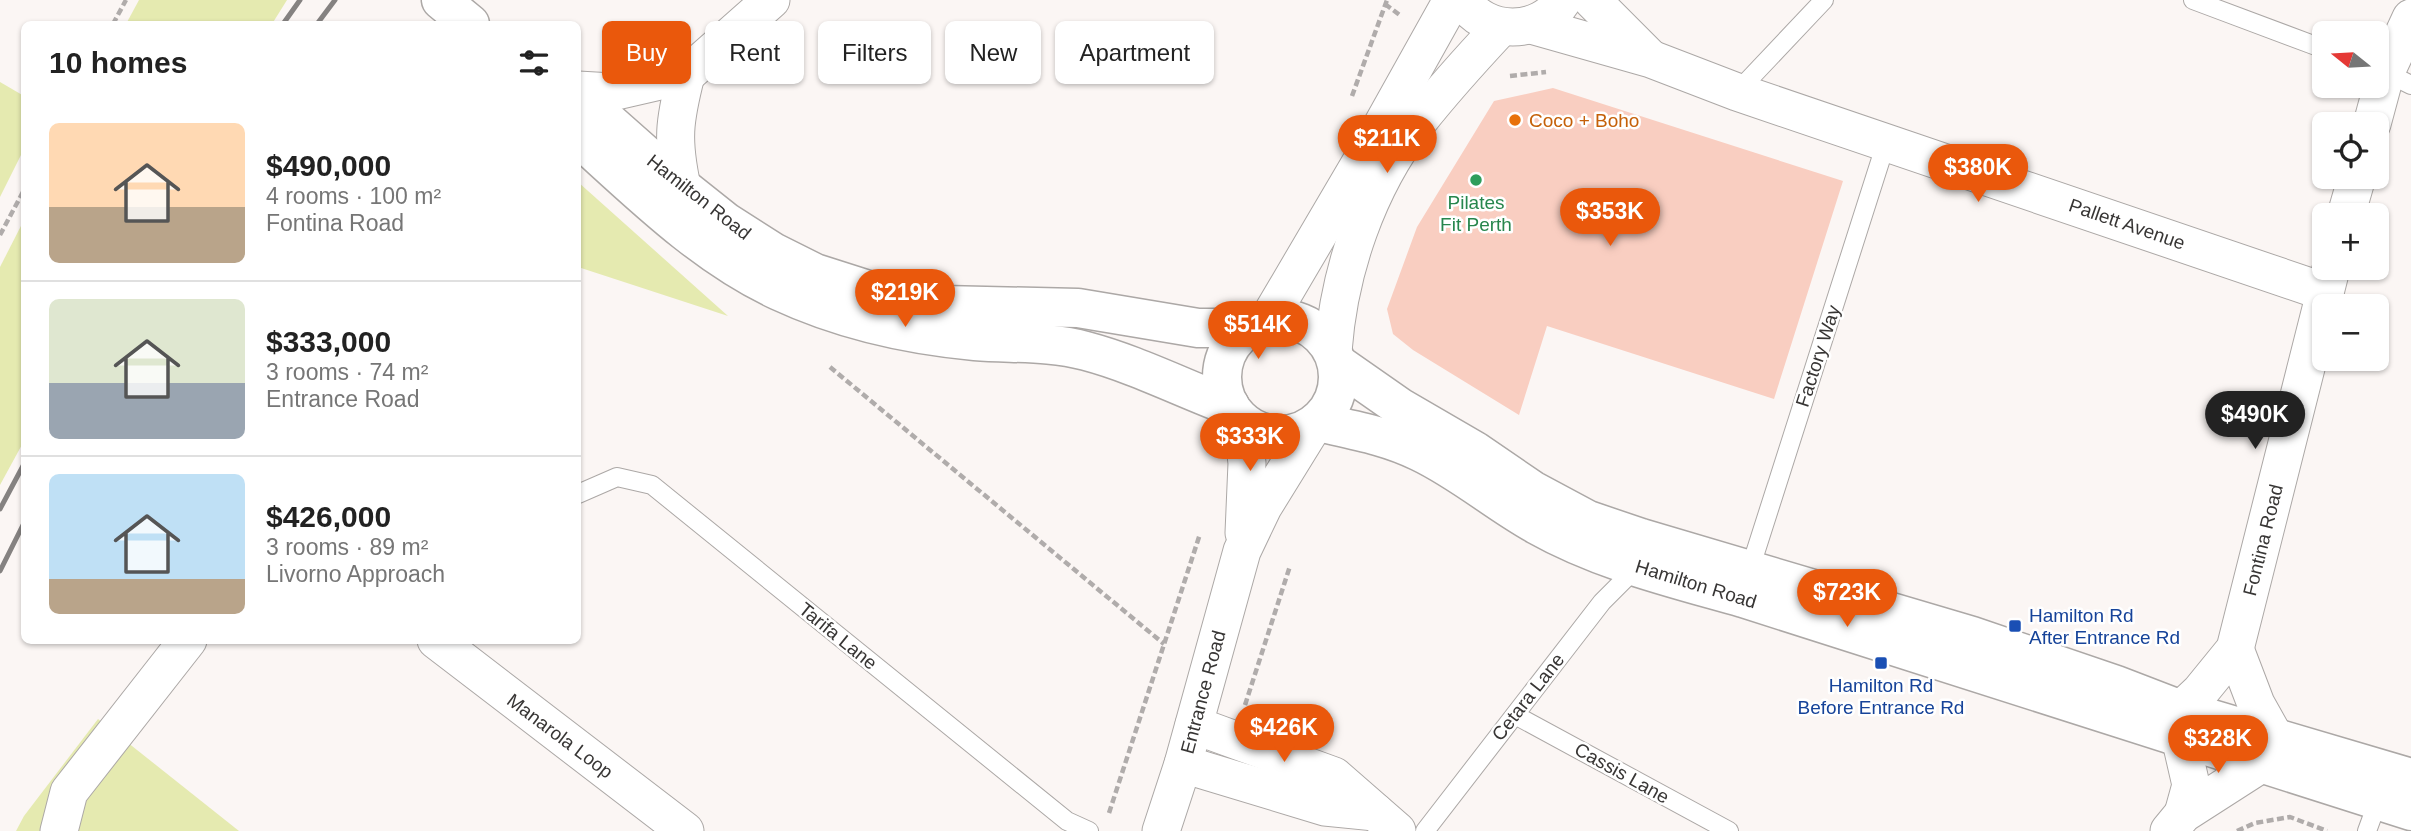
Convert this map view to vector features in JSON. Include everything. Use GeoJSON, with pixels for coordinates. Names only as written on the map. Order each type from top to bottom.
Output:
{"type":"FeatureCollection","features":[{"type":"Feature","properties":{"kind":"main road"},"geometry":{"type":"LineString","coordinates":[[441,0],[466,21]]}},
{"type":"Feature","properties":{"kind":"main road","name":"Hamilton Road"},"geometry":{"type":"LineString","coordinates":[[581,98],[726,222],[773,252],[815,273],[884,295],[943,305],[1078,308],[1198,328],[1258,324]]}},
{"type":"Feature","properties":{"kind":"main road","name":"Hamilton Road"},"geometry":{"type":"LineString","coordinates":[[581,140],[670,220],[715,254],[760,282],[797,299],[878,324],[931,336],[975,341],[1033,342],[1086,351],[1236,414]]}},
{"type":"Feature","properties":{"kind":"main road"},"geometry":{"type":"LineString","coordinates":[[1283,318],[1298,322],[1318,334],[1335,358],[1339,380],[1336,396],[1329,410],[1316,424],[1296,433],[1277,435],[1259,431],[1236,414],[1223,390],[1222,373],[1226,355],[1235,340],[1258,324],[1283,318]]}},
{"type":"Feature","properties":{"kind":"main road","name":"Hamilton Road"},"geometry":{"type":"LineString","coordinates":[[1335,358],[1401,408],[1475,451],[1532,490],[1578,515],[1642,538],[1972,636],[2116,685],[2180,723]]}},
{"type":"Feature","properties":{"kind":"main road","name":"Hamilton Road"},"geometry":{"type":"LineString","coordinates":[[1316,424],[1384,437],[1423,453],[1536,525],[1578,545],[1637,567],[2270,750],[2411,778]]}},
{"type":"Feature","properties":{"kind":"main road","name":"Hamilton Road"},"geometry":{"type":"LineString","coordinates":[[2270,750],[2385,814]]}},
{"type":"Feature","properties":{"kind":"street"},"geometry":{"type":"LineString","coordinates":[[691,71],[771,0]]}},
{"type":"Feature","properties":{"kind":"street"},"geometry":{"type":"LineString","coordinates":[[1258,324],[1371,145],[1452,0]]}},
{"type":"Feature","properties":{"kind":"street","name":"Pallett Avenue"},"geometry":{"type":"LineString","coordinates":[[1463,0],[1482,20],[1651,59],[1737,92],[1886,143],[2312,275]]}},
{"type":"Feature","properties":{"kind":"street"},"geometry":{"type":"LineString","coordinates":[[1335,358],[1336,315],[1349,261],[1372,199],[1415,125],[1516,26],[1542,20],[1563,0]]}},
{"type":"Feature","properties":{"kind":"street","name":"Pallett Avenue"},"geometry":{"type":"LineString","coordinates":[[1592,0],[1651,59]]}},
{"type":"Feature","properties":{"kind":"street"},"geometry":{"type":"LineString","coordinates":[[2377,112],[2411,18]]}},
{"type":"Feature","properties":{"kind":"street"},"geometry":{"type":"LineString","coordinates":[[581,90],[612,92],[647,84]]}},
{"type":"Feature","properties":{"kind":"street"},"geometry":{"type":"LineString","coordinates":[[682,187],[675,151],[676,113],[684,84]]}},
{"type":"Feature","properties":{"kind":"street","name":"Fontina Road"},"geometry":{"type":"LineString","coordinates":[[2180,723],[2200,692],[2235,649],[2328,280]]}},
{"type":"Feature","properties":{"kind":"street","name":"Entrance Road"},"geometry":{"type":"LineString","coordinates":[[1236,414],[1247,463],[1242,551]]}},
{"type":"Feature","properties":{"kind":"street","name":"Entrance Road"},"geometry":{"type":"LineString","coordinates":[[1161,831],[1183,764],[1242,551],[1263,507],[1316,424]]}},
{"type":"Feature","properties":{"kind":"street"},"geometry":{"type":"LineString","coordinates":[[60,831],[69,792],[185,644]]}},
{"type":"Feature","properties":{"kind":"street","name":"Manarola Loop"},"geometry":{"type":"LineString","coordinates":[[448,644],[685,831]]}},
{"type":"Feature","properties":{"kind":"street"},"geometry":{"type":"LineString","coordinates":[[2176,822],[2270,750],[2235,649]]}},
{"type":"Feature","properties":{"kind":"street"},"geometry":{"type":"LineString","coordinates":[[2176,822],[2190,785],[2180,723]]}},
{"type":"Feature","properties":{"kind":"street"},"geometry":{"type":"LineString","coordinates":[[1194,725],[1334,776],[1386,821]]}},
{"type":"Feature","properties":{"kind":"street"},"geometry":{"type":"LineString","coordinates":[[1183,764],[1325,807],[1386,821]]}},
{"type":"Feature","properties":{"kind":"lane"},"geometry":{"type":"LineString","coordinates":[[1737,92],[1824,0]]}},
{"type":"Feature","properties":{"kind":"lane"},"geometry":{"type":"LineString","coordinates":[[2193,0],[2312,45]]}},
{"type":"Feature","properties":{"kind":"lane","name":"Factory Way"},"geometry":{"type":"LineString","coordinates":[[1750,569],[1886,143]]}},
{"type":"Feature","properties":{"kind":"lane","name":"Tarifa Lane"},"geometry":{"type":"LineString","coordinates":[[581,493],[617,477],[652,485],[1067,821],[1089,831]]}},
{"type":"Feature","properties":{"kind":"lane","name":"Cetara Lane"},"geometry":{"type":"LineString","coordinates":[[1425,831],[1602,602],[1637,567]]}},
{"type":"Feature","properties":{"kind":"lane","name":"Cassis Lane"},"geometry":{"type":"LineString","coordinates":[[1515,715],[1728,831]]}},
{"type":"Feature","properties":{"kind":"path"},"geometry":{"type":"LineString","coordinates":[[115,21],[126,0]]}},
{"type":"Feature","properties":{"kind":"path"},"geometry":{"type":"LineString","coordinates":[[0,235],[21,196]]}},
{"type":"Feature","properties":{"kind":"path"},"geometry":{"type":"LineString","coordinates":[[830,367],[1164,644]]}},
{"type":"Feature","properties":{"kind":"path"},"geometry":{"type":"LineString","coordinates":[[1107,818],[1200,534]]}},
{"type":"Feature","properties":{"kind":"path"},"geometry":{"type":"LineString","coordinates":[[1234,739],[1290,566]]}},
{"type":"Feature","properties":{"kind":"path"},"geometry":{"type":"LineString","coordinates":[[2237,831],[2255,823],[2290,817],[2327,831]]}},
{"type":"Feature","properties":{"kind":"green space"},"geometry":{"type":"Polygon","coordinates":[[[139,0],[287,0],[274,21],[128,21],[139,0]]]}},
{"type":"Feature","properties":{"kind":"green space"},"geometry":{"type":"Polygon","coordinates":[[[0,82],[21,94],[21,155],[0,197],[0,82]]]}},
{"type":"Feature","properties":{"kind":"green space"},"geometry":{"type":"Polygon","coordinates":[[[581,185],[728,316],[581,268],[581,185]]]}},
{"type":"Feature","properties":{"kind":"green space"},"geometry":{"type":"Polygon","coordinates":[[[21,226],[21,446],[0,485],[0,267],[21,226]]]}},
{"type":"Feature","properties":{"kind":"green space"},"geometry":{"type":"Polygon","coordinates":[[[98,719],[239,831],[16,831],[24,816],[98,719]]]}},
{"type":"Feature","properties":{"kind":"building"},"geometry":{"type":"Polygon","coordinates":[[[1553,88],[1843,181],[1774,399],[1547,326],[1519,415],[1413,350],[1393,334],[1387,309],[1417,227],[1494,101],[1553,88]]]}},
{"type":"Feature","properties":{"kind":"railway"},"geometry":{"type":"LineString","coordinates":[[285,21],[300,0]]}},
{"type":"Feature","properties":{"kind":"railway"},"geometry":{"type":"LineString","coordinates":[[319,21],[335,0]]}},
{"type":"Feature","properties":{"kind":"railway"},"geometry":{"type":"LineString","coordinates":[[0,509],[21,470]]}},
{"type":"Feature","properties":{"kind":"railway"},"geometry":{"type":"LineString","coordinates":[[0,571],[21,529]]}},
{"type":"Feature","properties":{"kind":"place","name":"Coco + Boho"},"geometry":{"type":"Point","coordinates":[1515,120]}},
{"type":"Feature","properties":{"kind":"place","name":"Pilates Fit Perth"},"geometry":{"type":"Point","coordinates":[1476,180]}},
{"type":"Feature","properties":{"kind":"place","name":"Hamilton Rd After Entrance Rd"},"geometry":{"type":"Point","coordinates":[2015,626]}},
{"type":"Feature","properties":{"kind":"place","name":"Hamilton Rd Before Entrance Rd"},"geometry":{"type":"Point","coordinates":[1881,663]}}]}
